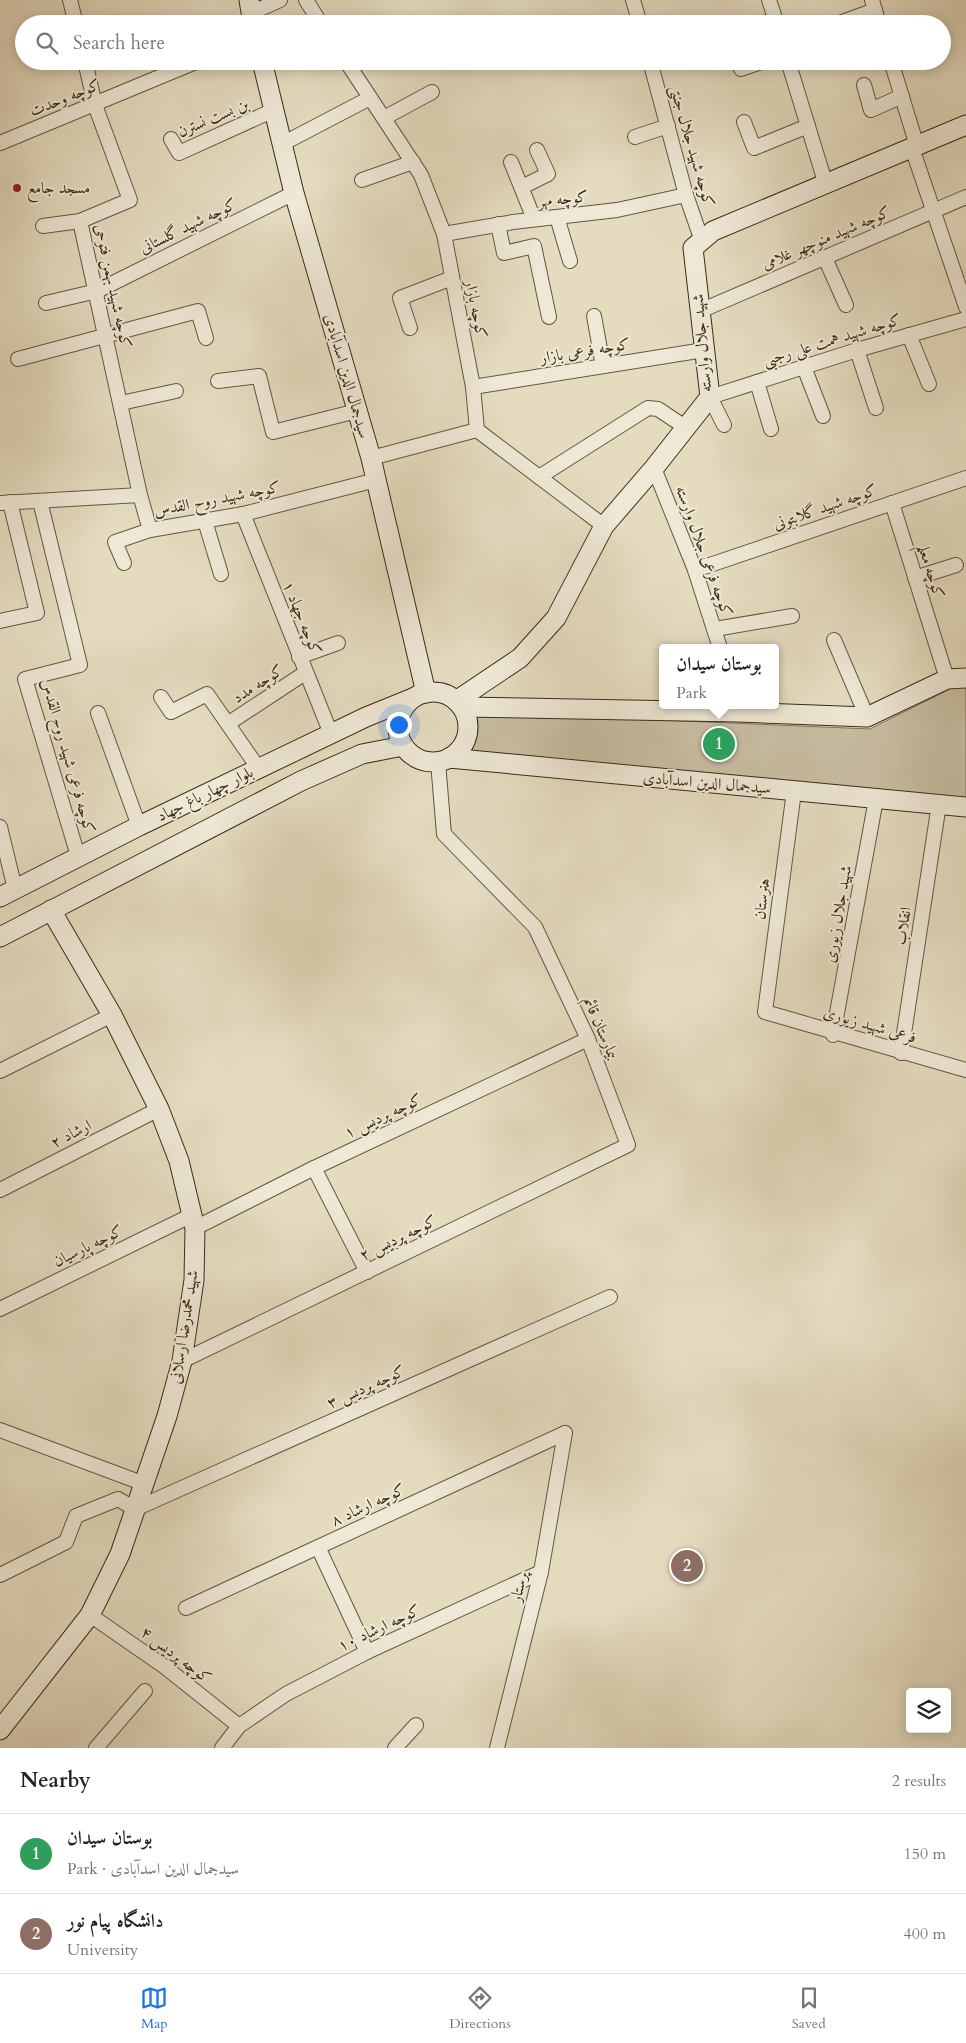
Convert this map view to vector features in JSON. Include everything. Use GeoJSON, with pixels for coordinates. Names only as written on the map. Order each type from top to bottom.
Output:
{"type":"FeatureCollection","features":[{"type":"Feature","properties":{"kind":"street"},"geometry":{"type":"LineString","coordinates":[[70,0],[74,15]]}},
{"type":"Feature","properties":{"kind":"street"},"geometry":{"type":"LineString","coordinates":[[251,12],[280,0]]}},
{"type":"Feature","properties":{"kind":"street"},"geometry":{"type":"LineString","coordinates":[[306,0],[316,15]]}},
{"type":"Feature","properties":{"kind":"street"},"geometry":{"type":"LineString","coordinates":[[633,0],[637,15]]}},
{"type":"Feature","properties":{"kind":"street"},"geometry":{"type":"LineString","coordinates":[[770,0],[774,15]]}},
{"type":"Feature","properties":{"kind":"street"},"geometry":{"type":"LineString","coordinates":[[855,15],[874,5]]}},
{"type":"Feature","properties":{"kind":"street","name":"کوچه شهید بهمن فتوحی"},"geometry":{"type":"LineString","coordinates":[[87,70],[96,105],[130,200],[80,221],[97,291],[140,495]]}},
{"type":"Feature","properties":{"kind":"street","name":"کوچه وحدت"},"geometry":{"type":"LineString","coordinates":[[0,143],[177,70]]}},
{"type":"Feature","properties":{"kind":"street","name":"سیدجمال الدین اسدآبادی"},"geometry":{"type":"LineString","coordinates":[[264,70],[294,193],[371,458],[420,695]]}},
{"type":"Feature","properties":{"kind":"street","name":"کوچه بازار"},"geometry":{"type":"LineString","coordinates":[[354,70],[421,176],[444,234],[473,387],[477,430]]}},
{"type":"Feature","properties":{"kind":"street","name":"کوچه شهید جلال جنتی"},"geometry":{"type":"LineString","coordinates":[[652,70],[686,195],[702,241]]}},
{"type":"Feature","properties":{"kind":"street"},"geometry":{"type":"LineString","coordinates":[[791,70],[826,185]]}},
{"type":"Feature","properties":{"kind":"street"},"geometry":{"type":"LineString","coordinates":[[895,70],[933,211],[966,307]]}},
{"type":"Feature","properties":{"kind":"street"},"geometry":{"type":"LineString","coordinates":[[864,85],[871,110],[902,96]]}},
{"type":"Feature","properties":{"kind":"street"},"geometry":{"type":"LineString","coordinates":[[384,118],[432,92]]}},
{"type":"Feature","properties":{"kind":"street"},"geometry":{"type":"LineString","coordinates":[[282,144],[370,98]]}},
{"type":"Feature","properties":{"kind":"street","name":"بن بست نسترن"},"geometry":{"type":"LineString","coordinates":[[171,139],[179,153],[274,110]]}},
{"type":"Feature","properties":{"kind":"street"},"geometry":{"type":"LineString","coordinates":[[744,122],[754,148],[808,126]]}},
{"type":"Feature","properties":{"kind":"street"},"geometry":{"type":"LineString","coordinates":[[702,241],[714,232],[966,125]]}},
{"type":"Feature","properties":{"kind":"street"},"geometry":{"type":"LineString","coordinates":[[635,137],[668,126]]}},
{"type":"Feature","properties":{"kind":"street"},"geometry":{"type":"LineString","coordinates":[[522,188],[548,174],[537,150]]}},
{"type":"Feature","properties":{"kind":"street"},"geometry":{"type":"LineString","coordinates":[[362,180],[413,162]]}},
{"type":"Feature","properties":{"kind":"street"},"geometry":{"type":"LineString","coordinates":[[511,162],[534,220]]}},
{"type":"Feature","properties":{"kind":"street","name":"کوچه شهید گلستانی"},"geometry":{"type":"LineString","coordinates":[[46,303],[97,291],[294,193]]}},
{"type":"Feature","properties":{"kind":"street","name":"کوچه مهر"},"geometry":{"type":"LineString","coordinates":[[444,234],[498,224],[617,210],[686,195]]}},
{"type":"Feature","properties":{"kind":"street","name":"کوچه شهید منوچهر غلامی"},"geometry":{"type":"LineString","coordinates":[[700,311],[966,197]]}},
{"type":"Feature","properties":{"kind":"street"},"geometry":{"type":"LineString","coordinates":[[557,217],[570,261]]}},
{"type":"Feature","properties":{"kind":"street"},"geometry":{"type":"LineString","coordinates":[[43,226],[80,221]]}},
{"type":"Feature","properties":{"kind":"street"},"geometry":{"type":"LineString","coordinates":[[498,224],[504,253],[534,246],[549,317]]}},
{"type":"Feature","properties":{"kind":"street","name":"شهید جلال وارسته"},"geometry":{"type":"LineString","coordinates":[[459,704],[520,658],[556,618],[604,526],[654,468],[710,397],[693,248],[702,241]]}},
{"type":"Feature","properties":{"kind":"street"},"geometry":{"type":"LineString","coordinates":[[825,258],[846,305]]}},
{"type":"Feature","properties":{"kind":"street"},"geometry":{"type":"LineString","coordinates":[[410,328],[400,298],[452,278]]}},
{"type":"Feature","properties":{"kind":"street"},"geometry":{"type":"LineString","coordinates":[[18,359],[198,311],[206,338]]}},
{"type":"Feature","properties":{"kind":"street"},"geometry":{"type":"LineString","coordinates":[[594,316],[603,366]]}},
{"type":"Feature","properties":{"kind":"street","name":"کوچه شهید همت علی رجبی"},"geometry":{"type":"LineString","coordinates":[[710,397],[804,366],[966,319]]}},
{"type":"Feature","properties":{"kind":"street"},"geometry":{"type":"LineString","coordinates":[[909,335],[929,384]]}},
{"type":"Feature","properties":{"kind":"street","name":"کوچه فرعی بازار"},"geometry":{"type":"LineString","coordinates":[[473,387],[704,350]]}},
{"type":"Feature","properties":{"kind":"street"},"geometry":{"type":"LineString","coordinates":[[857,350],[876,408]]}},
{"type":"Feature","properties":{"kind":"street"},"geometry":{"type":"LineString","coordinates":[[804,366],[823,416]]}},
{"type":"Feature","properties":{"kind":"street"},"geometry":{"type":"LineString","coordinates":[[218,381],[259,376],[273,432],[357,411]]}},
{"type":"Feature","properties":{"kind":"street"},"geometry":{"type":"LineString","coordinates":[[756,382],[771,429]]}},
{"type":"Feature","properties":{"kind":"street"},"geometry":{"type":"LineString","coordinates":[[120,402],[176,391]]}},
{"type":"Feature","properties":{"kind":"street"},"geometry":{"type":"LineString","coordinates":[[710,397],[724,425]]}},
{"type":"Feature","properties":{"kind":"street"},"geometry":{"type":"LineString","coordinates":[[539,476],[648,408],[658,409],[685,427]]}},
{"type":"Feature","properties":{"kind":"street"},"geometry":{"type":"LineString","coordinates":[[371,458],[477,430],[604,526]]}},
{"type":"Feature","properties":{"kind":"street","name":"کوچه فرعی جلال وارسته"},"geometry":{"type":"LineString","coordinates":[[654,468],[695,570],[719,644]]}},
{"type":"Feature","properties":{"kind":"street","name":"کوچه شهید گلابتونی"},"geometry":{"type":"LineString","coordinates":[[695,570],[966,478]]}},
{"type":"Feature","properties":{"kind":"street","name":"کوچه شهید روح القدس"},"geometry":{"type":"LineString","coordinates":[[5,503],[140,495],[150,530],[243,514],[376,480]]}},
{"type":"Feature","properties":{"kind":"street","name":"کوچه فرعی شهید روح القدس"},"geometry":{"type":"LineString","coordinates":[[40,500],[80,665],[25,679],[78,856]]}},
{"type":"Feature","properties":{"kind":"street"},"geometry":{"type":"LineString","coordinates":[[0,621],[37,613],[5,503]]}},
{"type":"Feature","properties":{"kind":"street","name":"کوچه معلم"},"geometry":{"type":"LineString","coordinates":[[892,503],[947,679]]}},
{"type":"Feature","properties":{"kind":"street","name":"کوچه جهاد ۱"},"geometry":{"type":"LineString","coordinates":[[243,514],[299,657],[332,734]]}},
{"type":"Feature","properties":{"kind":"street"},"geometry":{"type":"LineString","coordinates":[[205,521],[221,574]]}},
{"type":"Feature","properties":{"kind":"street"},"geometry":{"type":"LineString","coordinates":[[124,563],[115,542],[150,530]]}},
{"type":"Feature","properties":{"kind":"street"},"geometry":{"type":"LineString","coordinates":[[915,578],[956,565]]}},
{"type":"Feature","properties":{"kind":"street"},"geometry":{"type":"LineString","coordinates":[[715,629],[792,616]]}},
{"type":"Feature","properties":{"kind":"street"},"geometry":{"type":"LineString","coordinates":[[834,640],[866,717]]}},
{"type":"Feature","properties":{"kind":"street"},"geometry":{"type":"LineString","coordinates":[[299,657],[338,643]]}},
{"type":"Feature","properties":{"kind":"street","name":"کوچه مدد"},"geometry":{"type":"LineString","coordinates":[[229,724],[306,673]]}},
{"type":"Feature","properties":{"kind":"street"},"geometry":{"type":"LineString","coordinates":[[737,709],[866,717],[947,679],[966,678]]}},
{"type":"Feature","properties":{"kind":"street"},"geometry":{"type":"LineString","coordinates":[[459,704],[467,718],[468,730],[465,741],[458,751],[443,760],[428,762],[418,759],[403,746],[398,726],[400,715],[405,706],[420,695],[440,693],[459,704],[659,708]]}},
{"type":"Feature","properties":{"kind":"street"},"geometry":{"type":"LineString","coordinates":[[161,697],[171,712],[207,694],[259,769]]}},
{"type":"Feature","properties":{"kind":"street","name":"بلوار چهار باغ جهاد"},"geometry":{"type":"LineString","coordinates":[[8,892],[139,826],[366,717],[420,695]]}},
{"type":"Feature","properties":{"kind":"street"},"geometry":{"type":"LineString","coordinates":[[98,714],[139,826]]}},
{"type":"Feature","properties":{"kind":"street","name":"بلوار چهار باغ جهاد"},"geometry":{"type":"LineString","coordinates":[[0,937],[301,781],[362,754],[403,746]]}},
{"type":"Feature","properties":{"kind":"street","name":"سیدجمال الدین اسدآبادی"},"geometry":{"type":"LineString","coordinates":[[443,760],[966,807]]}},
{"type":"Feature","properties":{"kind":"street","name":"بیمارستان قائم"},"geometry":{"type":"LineString","coordinates":[[443,760],[444,834],[535,928],[588,1039],[628,1145]]}},
{"type":"Feature","properties":{"kind":"street","name":"هنرستان"},"geometry":{"type":"LineString","coordinates":[[765,1012],[794,791]]}},
{"type":"Feature","properties":{"kind":"street","name":"شهید جلال زیوری"},"geometry":{"type":"LineString","coordinates":[[834,1034],[876,799]]}},
{"type":"Feature","properties":{"kind":"street","name":"انقلاب"},"geometry":{"type":"LineString","coordinates":[[901,1053],[939,804]]}},
{"type":"Feature","properties":{"kind":"street"},"geometry":{"type":"LineString","coordinates":[[0,827],[8,892]]}},
{"type":"Feature","properties":{"kind":"street","name":"شهید محمدرضا ارسلانی"},"geometry":{"type":"LineString","coordinates":[[3,1720],[90,1615],[120,1554],[142,1483],[167,1416],[182,1361],[194,1280],[193,1221],[179,1161],[159,1108],[112,1015],[51,910]]}},
{"type":"Feature","properties":{"kind":"street","name":"فرعی شهید زیوری"},"geometry":{"type":"LineString","coordinates":[[765,1012],[834,1034],[966,1070]]}},
{"type":"Feature","properties":{"kind":"street"},"geometry":{"type":"LineString","coordinates":[[0,1071],[112,1015]]}},
{"type":"Feature","properties":{"kind":"street","name":"کوچه پردیس ۱"},"geometry":{"type":"LineString","coordinates":[[193,1221],[314,1168],[588,1039]]}},
{"type":"Feature","properties":{"kind":"street","name":"ارشاد ۲"},"geometry":{"type":"LineString","coordinates":[[0,1190],[159,1108]]}},
{"type":"Feature","properties":{"kind":"street","name":"کوچه پردیس ۲"},"geometry":{"type":"LineString","coordinates":[[182,1361],[628,1145]]}},
{"type":"Feature","properties":{"kind":"street"},"geometry":{"type":"LineString","coordinates":[[314,1168],[367,1272]]}},
{"type":"Feature","properties":{"kind":"street","name":"کوچه پارسیان"},"geometry":{"type":"LineString","coordinates":[[0,1308],[193,1221]]}},
{"type":"Feature","properties":{"kind":"street","name":"کوچه پردیس ۳"},"geometry":{"type":"LineString","coordinates":[[135,1509],[610,1297]]}},
{"type":"Feature","properties":{"kind":"street"},"geometry":{"type":"LineString","coordinates":[[1,1432],[142,1483]]}},
{"type":"Feature","properties":{"kind":"street","name":"کوچه ارشاد ۸"},"geometry":{"type":"LineString","coordinates":[[186,1608],[565,1433]]}},
{"type":"Feature","properties":{"kind":"street","name":"پرستار"},"geometry":{"type":"LineString","coordinates":[[498,1748],[541,1572],[565,1433]]}},
{"type":"Feature","properties":{"kind":"street"},"geometry":{"type":"LineString","coordinates":[[0,1575],[66,1542],[76,1516],[118,1499],[135,1509]]}},
{"type":"Feature","properties":{"kind":"street"},"geometry":{"type":"LineString","coordinates":[[318,1547],[367,1652]]}},
{"type":"Feature","properties":{"kind":"street","name":"کوچه ارشاد ۱۰"},"geometry":{"type":"LineString","coordinates":[[222,1748],[239,1726],[286,1694],[367,1652],[541,1572]]}},
{"type":"Feature","properties":{"kind":"street","name":"کوچه پردیس ۴"},"geometry":{"type":"LineString","coordinates":[[90,1615],[165,1667],[239,1726]]}},
{"type":"Feature","properties":{"kind":"street"},"geometry":{"type":"LineString","coordinates":[[96,1748],[145,1691]]}},
{"type":"Feature","properties":{"kind":"street"},"geometry":{"type":"LineString","coordinates":[[395,1748],[416,1725]]}},
{"type":"Feature","properties":{"kind":"shaded area"},"geometry":{"type":"Polygon","coordinates":[[[966,683],[966,804],[462,756],[472,741],[474,725],[472,712],[870,729],[956,686],[966,683]]]}},
{"type":"Feature","properties":{"kind":"place","name":"مسجد جامع"},"geometry":{"type":"Point","coordinates":[17,188]}},
{"type":"Feature","properties":{"kind":"place","name":"بوستان سیدان"},"geometry":{"type":"Point","coordinates":[719,744]}},
{"type":"Feature","properties":{"kind":"place","name":"دانشگاه پیام نور"},"geometry":{"type":"Point","coordinates":[687,1566]}}]}
